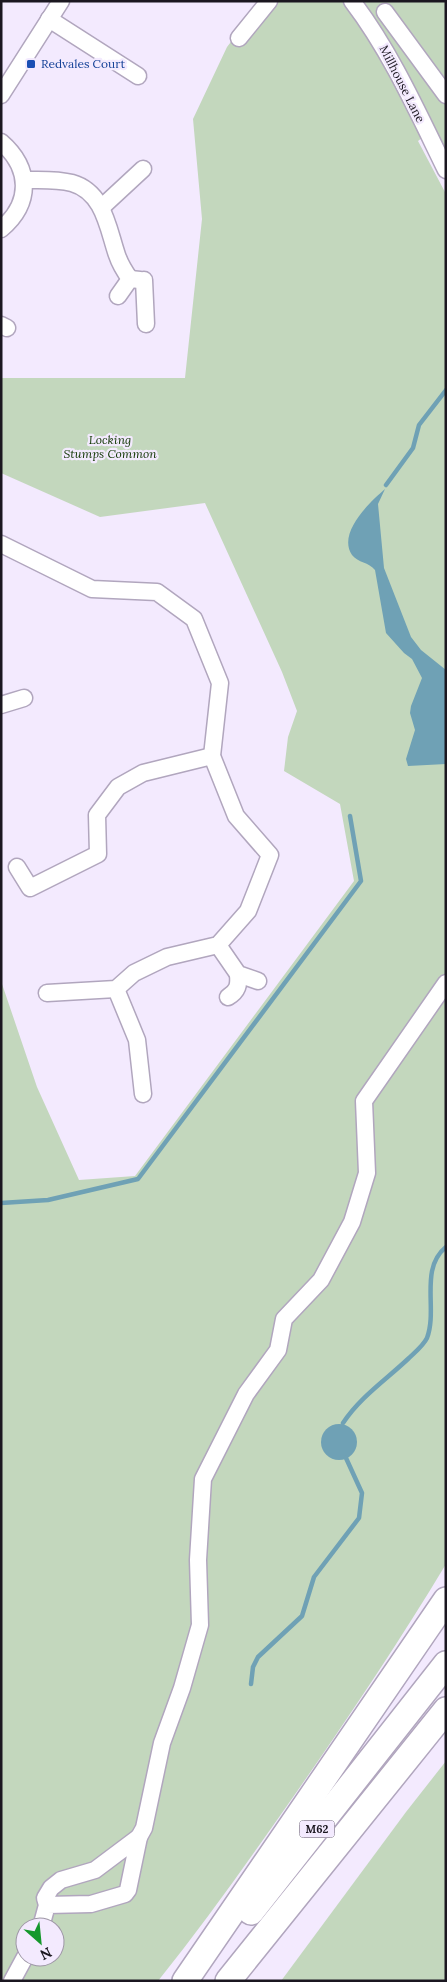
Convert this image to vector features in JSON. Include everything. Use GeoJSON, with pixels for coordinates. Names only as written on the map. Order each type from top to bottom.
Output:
{"type":"FeatureCollection","features":[{"type":"Feature","properties":{"kind":"highway"},"geometry":{"type":"LineString","coordinates":[[185,1981],[446,1600]]}},
{"type":"Feature","properties":{"kind":"highway","name":"M62"},"geometry":{"type":"LineString","coordinates":[[192,1981],[260,1900],[446,1664]]}},
{"type":"Feature","properties":{"kind":"highway","name":"M62"},"geometry":{"type":"LineString","coordinates":[[228,1981],[446,1710]]}},
{"type":"Feature","properties":{"kind":"street"},"geometry":{"type":"LineString","coordinates":[[1,94],[60,1]]}},
{"type":"Feature","properties":{"kind":"street"},"geometry":{"type":"LineString","coordinates":[[239,38],[269,1]]}},
{"type":"Feature","properties":{"kind":"street","name":"Millhouse Lane"},"geometry":{"type":"LineString","coordinates":[[352,1],[370,24],[391,61],[446,170]]}},
{"type":"Feature","properties":{"kind":"street"},"geometry":{"type":"LineString","coordinates":[[385,12],[446,95]]}},
{"type":"Feature","properties":{"kind":"street"},"geometry":{"type":"LineString","coordinates":[[49,19],[138,76]]}},
{"type":"Feature","properties":{"kind":"street"},"geometry":{"type":"LineString","coordinates":[[1,142],[18,162],[26,180],[21,203],[12,220],[1,229]]}},
{"type":"Feature","properties":{"kind":"street"},"geometry":{"type":"LineString","coordinates":[[102,207],[143,169]]}},
{"type":"Feature","properties":{"kind":"street"},"geometry":{"type":"LineString","coordinates":[[26,180],[56,180],[74,184],[90,193],[102,207],[118,258],[140,280],[146,324]]}},
{"type":"Feature","properties":{"kind":"street"},"geometry":{"type":"LineString","coordinates":[[118,296],[140,280]]}},
{"type":"Feature","properties":{"kind":"street"},"geometry":{"type":"LineString","coordinates":[[1,544],[92,589],[157,592],[194,619],[220,683],[212,756],[236,816],[270,855],[248,911],[218,944],[167,957],[134,973],[116,989],[47,993]]}},
{"type":"Feature","properties":{"kind":"street"},"geometry":{"type":"LineString","coordinates":[[1,705],[24,698]]}},
{"type":"Feature","properties":{"kind":"street"},"geometry":{"type":"LineString","coordinates":[[17,867],[30,888],[98,854],[97,815],[118,787],[143,773],[212,756]]}},
{"type":"Feature","properties":{"kind":"street"},"geometry":{"type":"LineString","coordinates":[[218,944],[238,974],[238,984],[235,993],[228,997]]}},
{"type":"Feature","properties":{"kind":"street"},"geometry":{"type":"LineString","coordinates":[[238,974],[258,981]]}},
{"type":"Feature","properties":{"kind":"street"},"geometry":{"type":"LineString","coordinates":[[46,1905],[91,1904],[125,1894],[128,1890],[139,1837],[144,1828],[162,1743],[182,1688],[200,1625],[198,1560],[203,1479],[246,1394],[278,1350],[284,1319],[321,1280],[352,1222],[367,1173],[364,1101],[446,983]]}},
{"type":"Feature","properties":{"kind":"street"},"geometry":{"type":"LineString","coordinates":[[116,989],[137,1040],[143,1094]]}},
{"type":"Feature","properties":{"kind":"street"},"geometry":{"type":"LineString","coordinates":[[43,1917],[46,1905],[45,1898],[51,1888],[61,1880],[95,1870],[139,1837]]}},
{"type":"Feature","properties":{"kind":"street"},"geometry":{"type":"LineString","coordinates":[[12,1981],[20,1967]]}},
{"type":"Feature","properties":{"kind":"green space","name":"Locking Stumps Common"},"geometry":{"type":"Polygon","coordinates":[[[262,1],[446,1],[446,155],[433,129],[418,141],[446,194],[446,1564],[385,1662],[321,1757],[219,1901],[158,1981],[1,1981],[1,981],[37,1087],[79,1180],[135,1176],[354,881],[340,804],[284,771],[288,737],[297,711],[282,672],[205,503],[100,517],[1,473],[1,378],[185,378],[202,219],[193,119],[227,47],[262,1]]]}},
{"type":"Feature","properties":{"kind":"green space"},"geometry":{"type":"Polygon","coordinates":[[[446,1761],[446,1981],[281,1981],[406,1812],[446,1761]]]}},
{"type":"Feature","properties":{"kind":"water"},"geometry":{"type":"Polygon","coordinates":[[[385,489],[378,504],[384,568],[411,637],[421,650],[446,670],[446,764],[408,766],[406,759],[415,730],[410,713],[411,706],[422,678],[412,659],[386,633],[375,570],[370,565],[354,558],[348,546],[352,528],[357,519],[385,489]]]}},
{"type":"Feature","properties":{"kind":"water"},"geometry":{"type":"Polygon","coordinates":[[[339,1424],[346,1425],[352,1429],[356,1435],[356,1449],[352,1455],[346,1459],[339,1460],[332,1459],[326,1455],[322,1449],[321,1442],[322,1435],[326,1429],[332,1425],[339,1424]]]}},
{"type":"Feature","properties":{"kind":"waterway"},"geometry":{"type":"LineString","coordinates":[[386,485],[413,448],[419,425],[446,390]]}},
{"type":"Feature","properties":{"kind":"waterway"},"geometry":{"type":"LineString","coordinates":[[1,1203],[48,1200],[138,1179],[361,881],[350,816]]}},
{"type":"Feature","properties":{"kind":"waterway"},"geometry":{"type":"LineString","coordinates":[[343,1423],[357,1405],[409,1358],[427,1338],[430,1327],[430,1290],[433,1266],[438,1256],[446,1247]]}},
{"type":"Feature","properties":{"kind":"waterway"},"geometry":{"type":"LineString","coordinates":[[251,1684],[253,1667],[258,1657],[302,1616],[314,1577],[359,1518],[362,1493],[346,1458]]}},
{"type":"Feature","properties":{"kind":"place","name":"Redvales Court"},"geometry":{"type":"Point","coordinates":[31,64]}}]}
